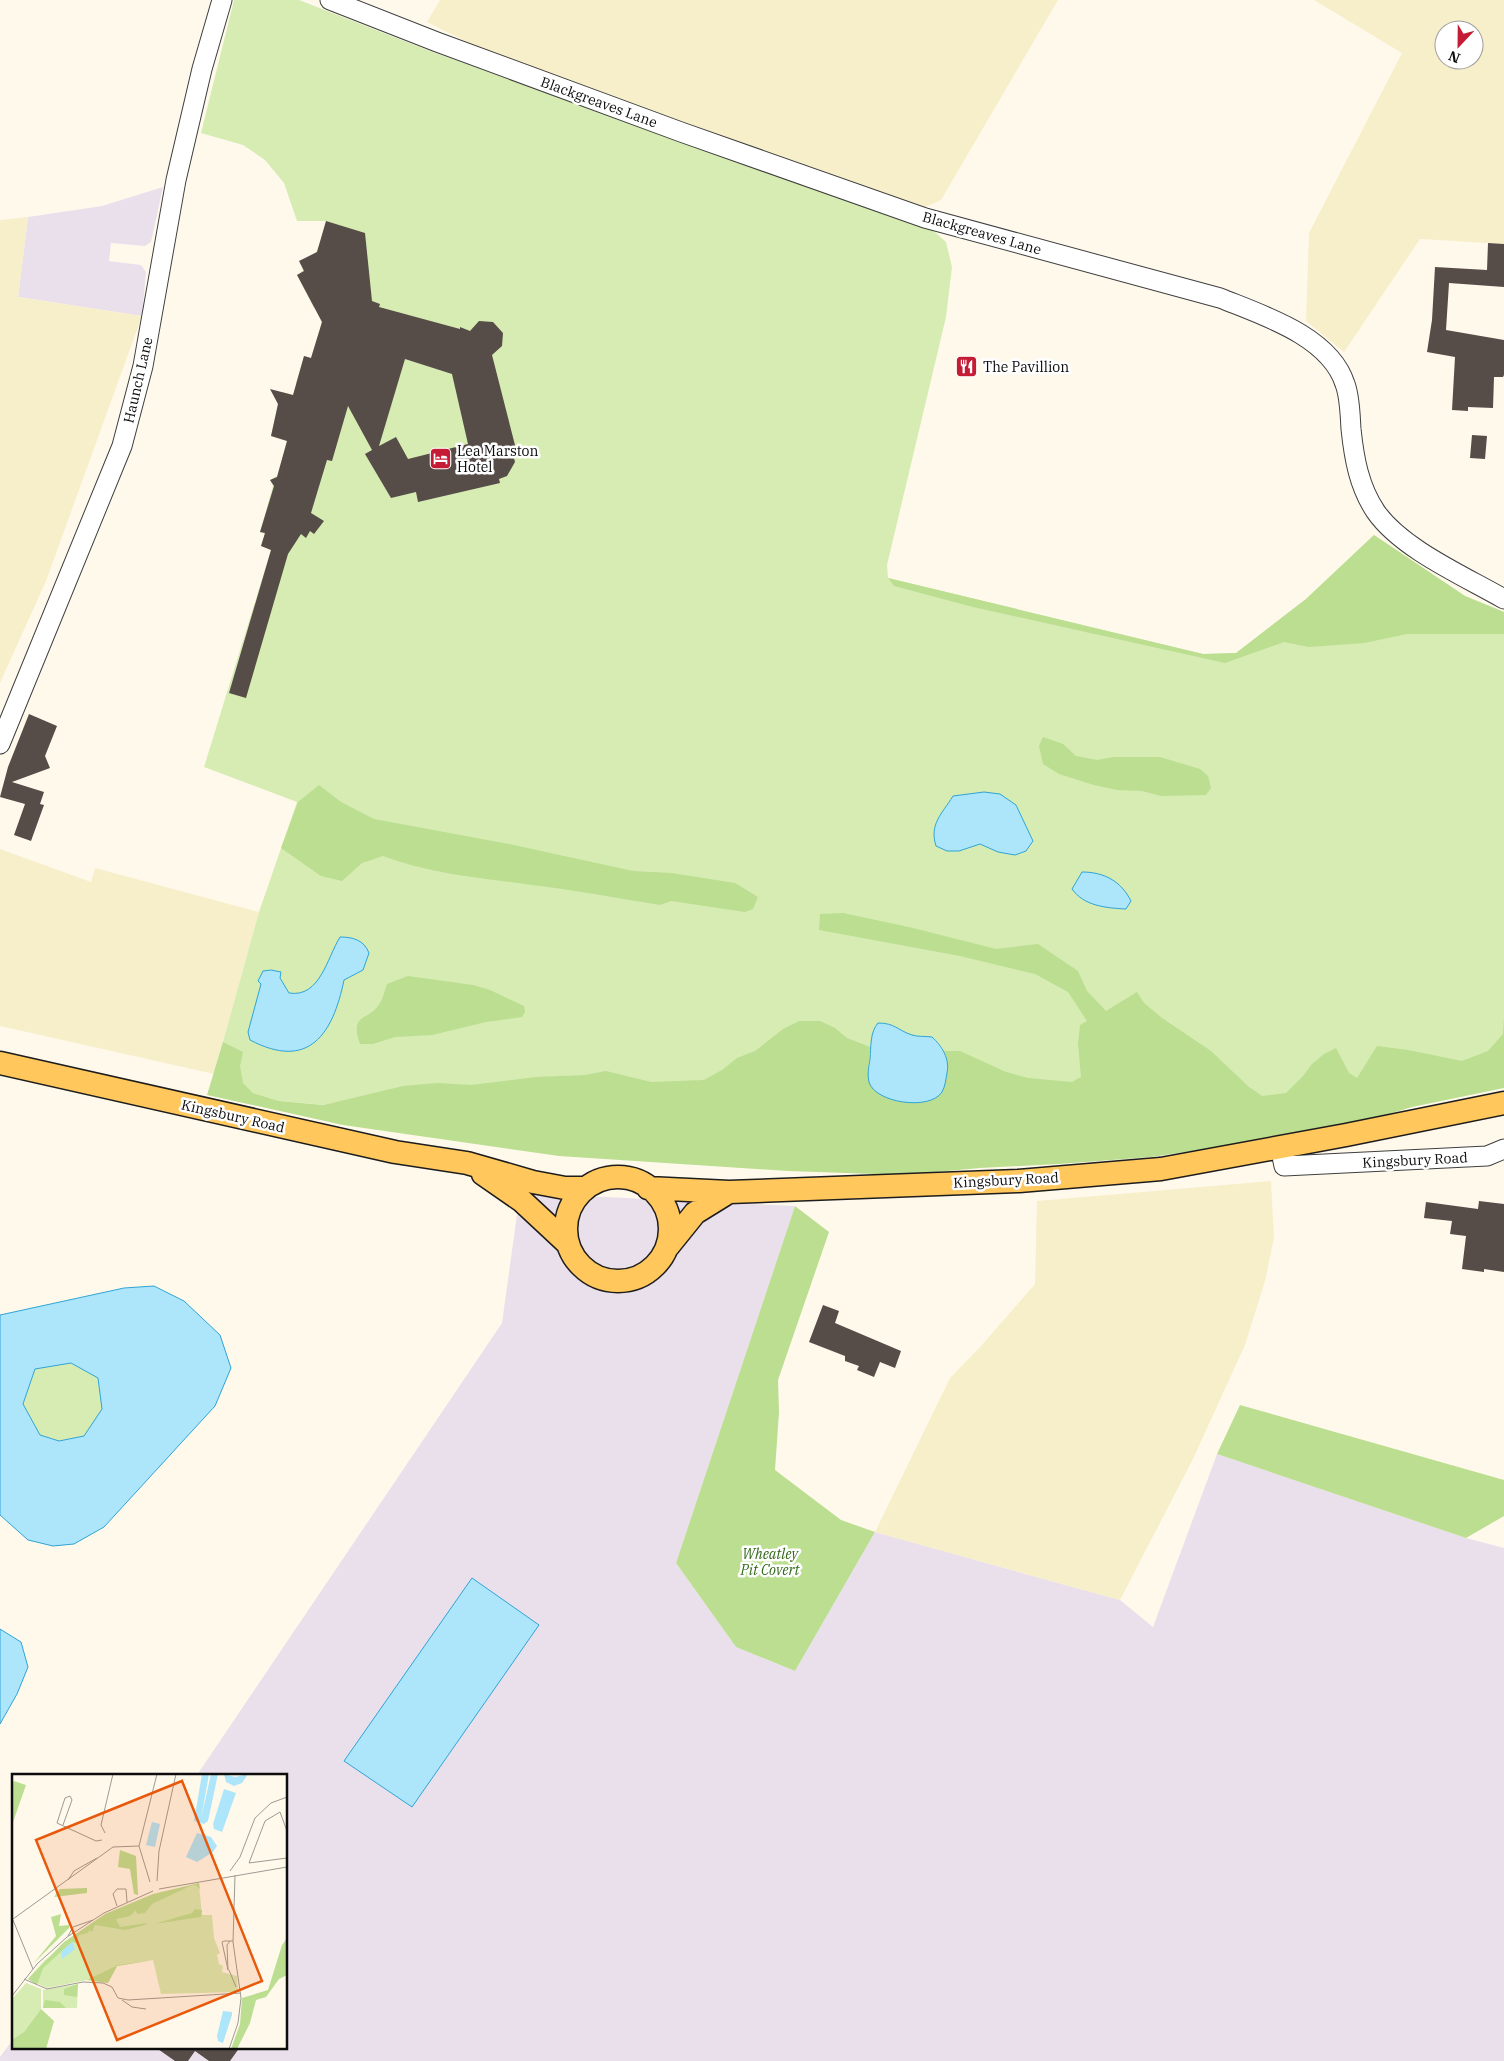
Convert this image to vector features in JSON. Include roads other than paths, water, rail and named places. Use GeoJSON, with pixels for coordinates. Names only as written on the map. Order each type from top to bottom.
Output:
{"type":"FeatureCollection","features":[{"type":"Feature","properties":{"kind":"main road","name":"Kingsbury Road"},"geometry":{"type":"LineString","coordinates":[[0,1063],[395,1152],[467,1163],[533,1182],[565,1188],[584,1188],[602,1180],[621,1177],[640,1182],[656,1194],[666,1210],[670,1230],[666,1249]]}},
{"type":"Feature","properties":{"kind":"main road","name":"Kingsbury Road"},"geometry":{"type":"LineString","coordinates":[[648,1188],[729,1192],[1028,1180],[1161,1169],[1504,1102]]}},
{"type":"Feature","properties":{"kind":"main road","name":"Kingsbury Road"},"geometry":{"type":"LineString","coordinates":[[467,1163],[522,1202],[568,1243]]}},
{"type":"Feature","properties":{"kind":"main road","name":"Kingsbury Road"},"geometry":{"type":"LineString","coordinates":[[584,1188],[572,1204],[566,1223],[568,1243],[576,1260],[589,1272],[605,1280],[622,1281],[640,1277],[655,1266],[695,1212],[729,1192]]}},
{"type":"Feature","properties":{"kind":"street","name":"Haunch Lane"},"geometry":{"type":"LineString","coordinates":[[0,744],[122,446],[143,366],[176,180],[202,69],[222,0]]}},
{"type":"Feature","properties":{"kind":"street","name":"Blackgreaves Lane"},"geometry":{"type":"LineString","coordinates":[[330,0],[437,42],[671,128],[925,218],[1220,298],[1263,315],[1315,344],[1325,351],[1336,366],[1345,384],[1353,446],[1361,482],[1376,511],[1392,532],[1420,551],[1504,599]]}},
{"type":"Feature","properties":{"kind":"street","name":"Kingsbury Road"},"geometry":{"type":"LineString","coordinates":[[1280,1147],[1284,1166],[1487,1156],[1504,1149]]}},
{"type":"Feature","properties":{"kind":"water"},"geometry":{"type":"Polygon","coordinates":[[[984,792],[1000,794],[1016,805],[1033,841],[1026,851],[1015,855],[998,852],[980,844],[959,851],[947,851],[936,846],[934,838],[935,825],[953,796],[984,792]]]}},
{"type":"Feature","properties":{"kind":"water"},"geometry":{"type":"Polygon","coordinates":[[[1082,872],[1105,876],[1117,883],[1131,901],[1126,909],[1089,903],[1077,895],[1072,889],[1082,872]]]}},
{"type":"Feature","properties":{"kind":"water"},"geometry":{"type":"Polygon","coordinates":[[[340,937],[361,942],[369,953],[363,970],[344,980],[333,1017],[325,1031],[315,1042],[303,1049],[288,1051],[271,1049],[250,1040],[248,1032],[261,984],[258,981],[263,971],[281,972],[280,978],[289,993],[300,993],[315,983],[321,975],[340,937]]]}},
{"type":"Feature","properties":{"kind":"water"},"geometry":{"type":"Polygon","coordinates":[[[878,1023],[892,1025],[914,1036],[932,1037],[939,1044],[946,1058],[948,1068],[943,1090],[936,1098],[915,1103],[903,1102],[881,1095],[873,1089],[869,1082],[868,1070],[872,1035],[878,1023]]]}},
{"type":"Feature","properties":{"kind":"water"},"geometry":{"type":"Polygon","coordinates":[[[154,1286],[184,1301],[220,1335],[231,1368],[215,1406],[104,1527],[74,1544],[53,1546],[28,1540],[0,1515],[0,1315],[124,1288],[154,1286]],[[71,1363],[35,1369],[23,1404],[40,1435],[59,1441],[84,1436],[102,1409],[98,1378],[71,1363]]]}},
{"type":"Feature","properties":{"kind":"water"},"geometry":{"type":"Polygon","coordinates":[[[472,1578],[539,1625],[412,1807],[344,1761],[472,1578]]]}},
{"type":"Feature","properties":{"kind":"water"},"geometry":{"type":"Polygon","coordinates":[[[0,1629],[21,1642],[28,1667],[17,1694],[0,1724],[0,1629]]]}},
{"type":"Feature","properties":{"kind":"place","name":"The Pavillion"},"geometry":{"type":"Point","coordinates":[967,367]}},
{"type":"Feature","properties":{"kind":"place","name":"Lea Marston Hotel"},"geometry":{"type":"Point","coordinates":[441,459]}},
{"type":"Feature","properties":{"kind":"park label","name":"Wheatley Pit Covert"},"geometry":{"type":"Point","coordinates":[770,1562]}}]}
